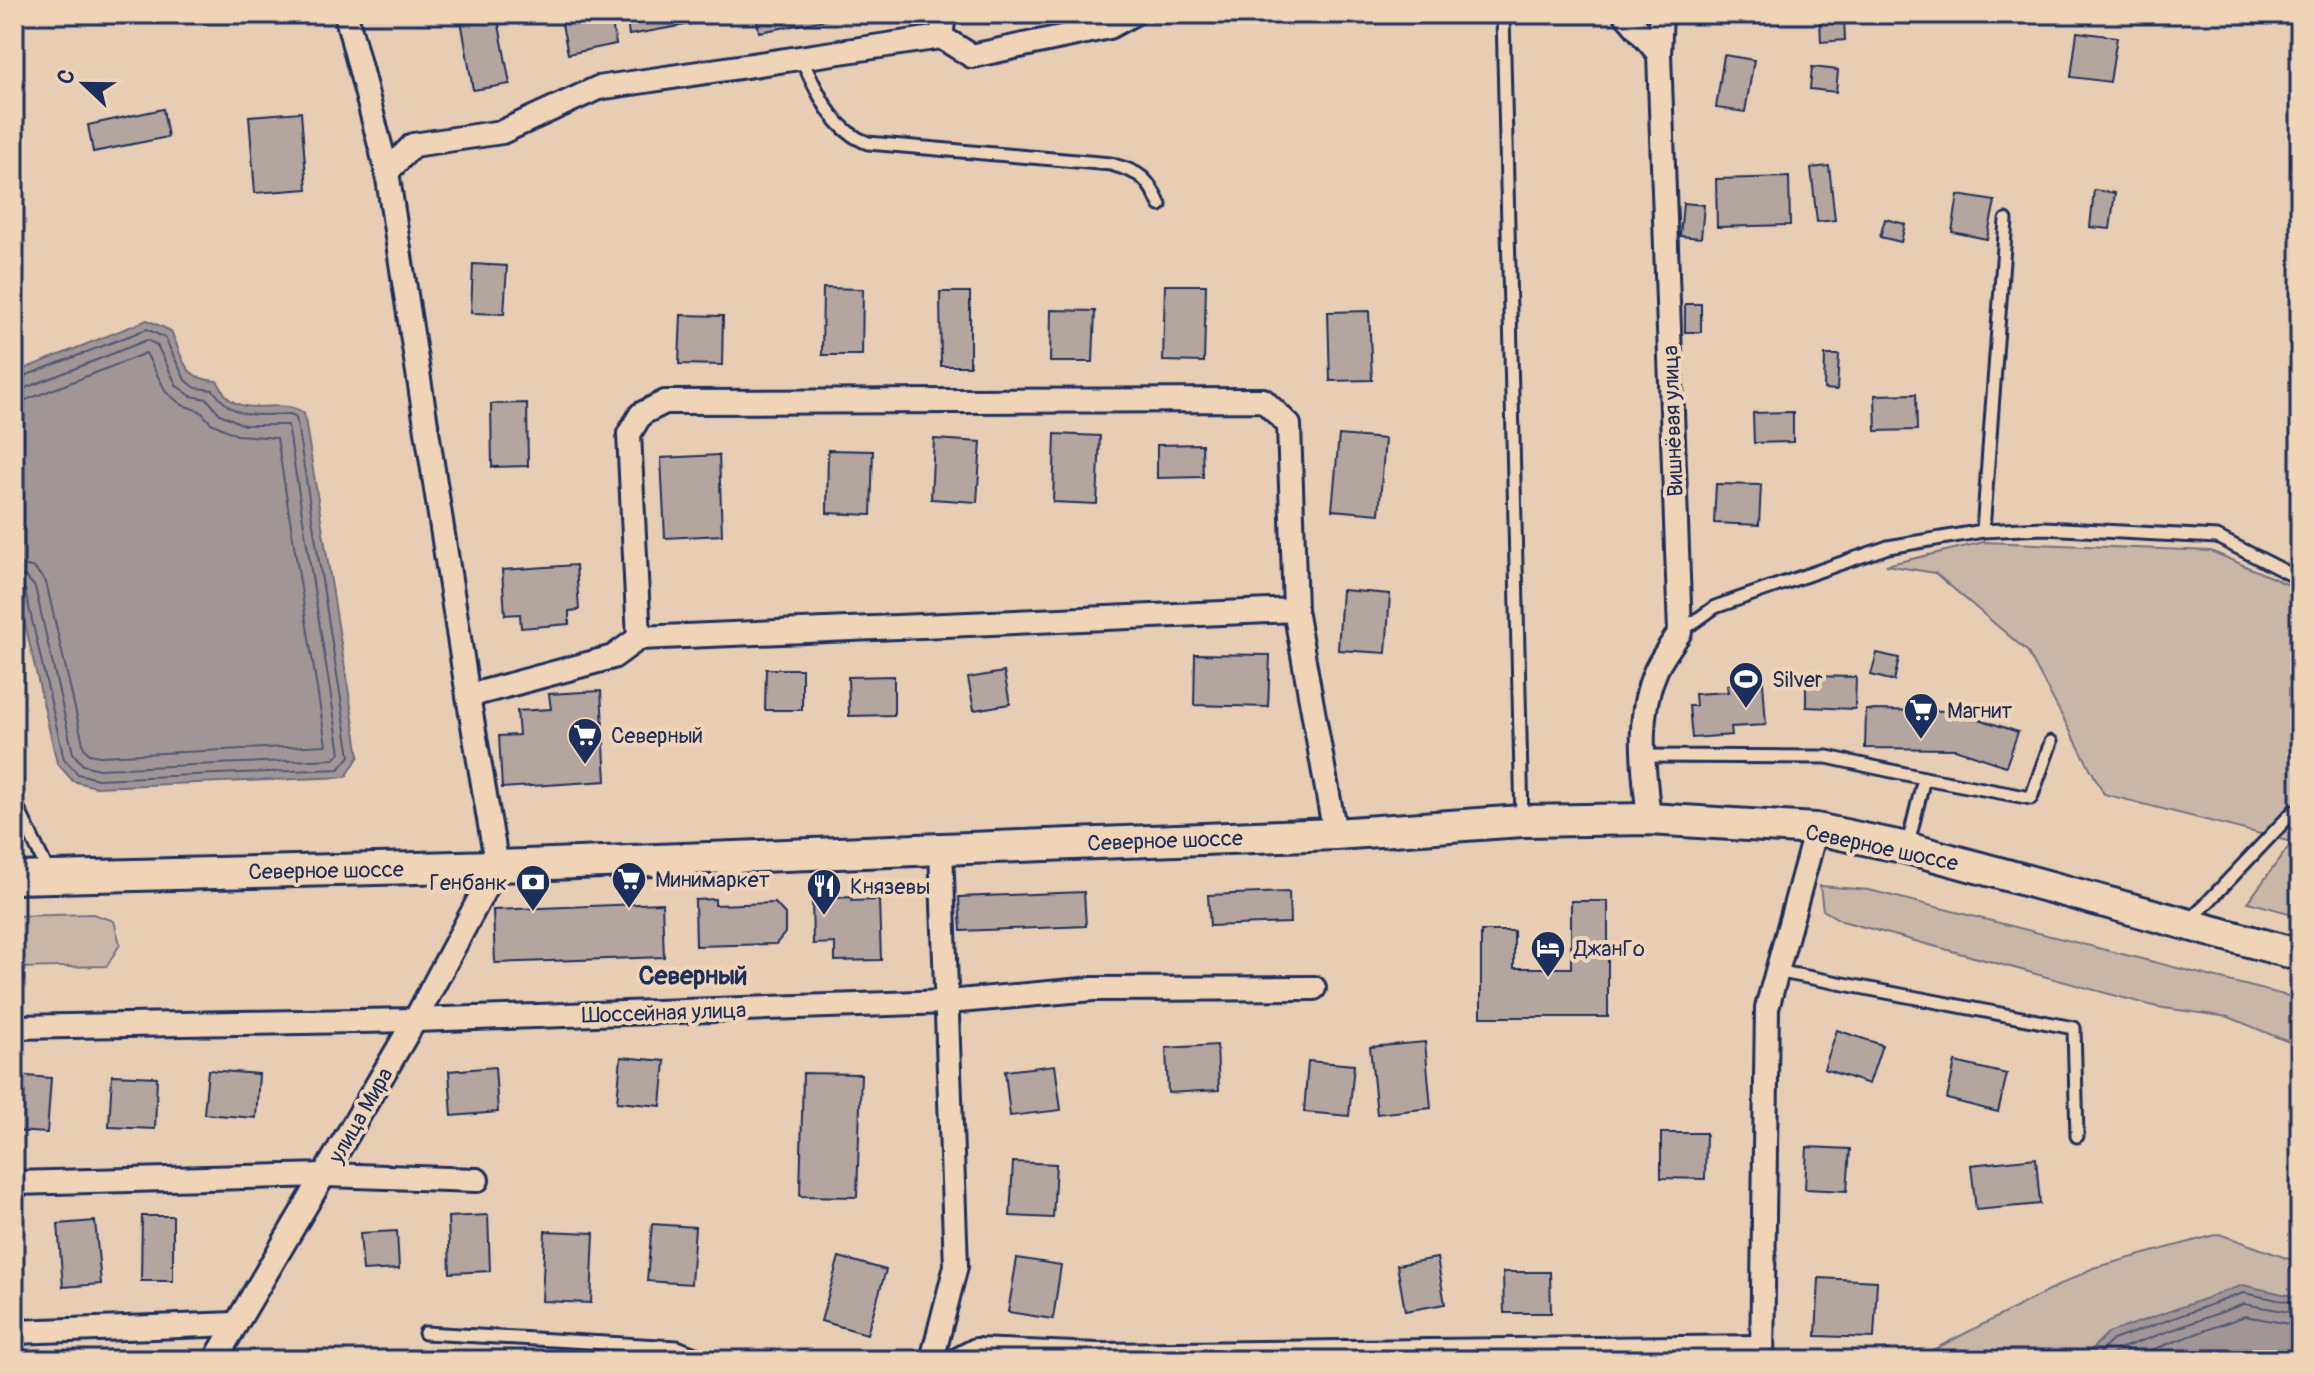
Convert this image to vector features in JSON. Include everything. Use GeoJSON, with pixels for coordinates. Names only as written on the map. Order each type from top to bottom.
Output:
{"type":"FeatureCollection","features":[{"type":"Feature","properties":{"kind":"main road","name":"Северное шоссе"},"geometry":{"type":"LineString","coordinates":[[14,878],[497,866],[1335,834],[1522,821],[1649,819],[1816,829],[1907,848],[2300,955]]}},
{"type":"Feature","properties":{"kind":"street"},"geometry":{"type":"LineString","coordinates":[[346,14],[387,172],[497,866]]}},
{"type":"Feature","properties":{"kind":"street"},"geometry":{"type":"LineString","coordinates":[[941,37],[944,14]]}},
{"type":"Feature","properties":{"kind":"street"},"geometry":{"type":"LineString","coordinates":[[387,172],[413,145],[502,132],[598,88],[941,37],[972,56],[1109,27],[1133,14]]}},
{"type":"Feature","properties":{"kind":"street"},"geometry":{"type":"LineString","coordinates":[[1625,14],[1659,54]]}},
{"type":"Feature","properties":{"kind":"street","name":"Вишнёвая улица"},"geometry":{"type":"LineString","coordinates":[[1661,14],[1659,54],[1680,632]]}},
{"type":"Feature","properties":{"kind":"street"},"geometry":{"type":"LineString","coordinates":[[639,638],[629,434],[641,414],[665,402],[1263,400],[1289,425],[1295,610],[1335,834]]}},
{"type":"Feature","properties":{"kind":"street"},"geometry":{"type":"LineString","coordinates":[[468,696],[613,657],[639,638],[1295,610]]}},
{"type":"Feature","properties":{"kind":"street"},"geometry":{"type":"LineString","coordinates":[[1649,819],[1643,756],[1643,711],[1656,669],[1680,632]]}},
{"type":"Feature","properties":{"kind":"street"},"geometry":{"type":"LineString","coordinates":[[957,1360],[976,1350],[1102,1357],[1762,1354],[1767,1008],[1816,829]]}},
{"type":"Feature","properties":{"kind":"street"},"geometry":{"type":"LineString","coordinates":[[932,1360],[956,1266],[941,848]]}},
{"type":"Feature","properties":{"kind":"street","name":"улица Мира"},"geometry":{"type":"LineString","coordinates":[[215,1360],[415,1020],[497,866]]}},
{"type":"Feature","properties":{"kind":"street","name":"Шоссейная улица"},"geometry":{"type":"LineString","coordinates":[[14,1027],[415,1020],[948,1002],[1093,989],[1314,988]]}},
{"type":"Feature","properties":{"kind":"street"},"geometry":{"type":"LineString","coordinates":[[14,1183],[326,1175],[477,1180]]}},
{"type":"Feature","properties":{"kind":"street"},"geometry":{"type":"LineString","coordinates":[[14,1332],[236,1324]]}},
{"type":"Feature","properties":{"kind":"lane"},"geometry":{"type":"LineString","coordinates":[[1503,14],[1522,821]]}},
{"type":"Feature","properties":{"kind":"lane"},"geometry":{"type":"LineString","coordinates":[[801,58],[829,113],[851,137],[868,143],[1111,164],[1139,173],[1151,185],[1160,205]]}},
{"type":"Feature","properties":{"kind":"lane"},"geometry":{"type":"LineString","coordinates":[[1983,531],[2006,220]]}},
{"type":"Feature","properties":{"kind":"lane"},"geometry":{"type":"LineString","coordinates":[[1680,632],[1715,607],[1888,547],[1983,531],[2044,528],[2217,537],[2300,579]]}},
{"type":"Feature","properties":{"kind":"lane"},"geometry":{"type":"LineString","coordinates":[[1643,756],[1827,757],[2031,798],[2051,742]]}},
{"type":"Feature","properties":{"kind":"lane"},"geometry":{"type":"LineString","coordinates":[[1907,848],[1924,778]]}},
{"type":"Feature","properties":{"kind":"lane"},"geometry":{"type":"LineString","coordinates":[[14,800],[51,877]]}},
{"type":"Feature","properties":{"kind":"lane"},"geometry":{"type":"LineString","coordinates":[[2186,925],[2293,812]]}},
{"type":"Feature","properties":{"kind":"lane"},"geometry":{"type":"LineString","coordinates":[[1776,971],[2074,1028],[2077,1136]]}},
{"type":"Feature","properties":{"kind":"lane"},"geometry":{"type":"LineString","coordinates":[[425,1333],[677,1347],[711,1360]]}},
{"type":"Feature","properties":{"kind":"shaded area"},"geometry":{"type":"Polygon","coordinates":[[[1984,542],[2211,551],[2300,590],[2300,916],[2248,902],[2292,842],[2104,794],[2027,651],[1935,573],[1886,565],[1984,542]]]}},
{"type":"Feature","properties":{"kind":"shaded area"},"geometry":{"type":"Polygon","coordinates":[[[1820,886],[1869,890],[2300,999],[2300,1060],[2296,1045],[2229,1017],[2157,1007],[1842,921],[1823,910],[1820,886]]]}},
{"type":"Feature","properties":{"kind":"shaded area"},"geometry":{"type":"Polygon","coordinates":[[[93,914],[114,921],[120,944],[107,966],[14,968],[14,916],[93,914]]]}},
{"type":"Feature","properties":{"kind":"shaded area"},"geometry":{"type":"Polygon","coordinates":[[[2219,1234],[2300,1263],[2300,1298],[2108,1333],[2081,1360],[1924,1360],[1925,1354],[2093,1268],[2219,1234]]]}},
{"type":"Feature","properties":{"kind":"water"},"geometry":{"type":"Polygon","coordinates":[[[147,320],[171,331],[190,372],[217,381],[228,398],[246,406],[285,407],[304,413],[359,756],[346,777],[96,787],[73,781],[57,763],[14,576],[14,373],[147,320]]]}},
{"type":"Feature","properties":{"kind":"water"},"geometry":{"type":"Polygon","coordinates":[[[2243,1285],[2300,1298],[2300,1360],[2081,1360],[2108,1333],[2243,1285]]]}},
{"type":"Feature","properties":{"kind":"building"},"geometry":{"type":"Polygon","coordinates":[[[460,14],[497,14],[510,84],[473,90],[460,14]]]}},
{"type":"Feature","properties":{"kind":"building"},"geometry":{"type":"Polygon","coordinates":[[[560,14],[610,14],[616,44],[568,54],[560,14]]]}},
{"type":"Feature","properties":{"kind":"building"},"geometry":{"type":"Polygon","coordinates":[[[626,14],[730,14],[730,17],[629,35],[626,14]]]}},
{"type":"Feature","properties":{"kind":"building"},"geometry":{"type":"Polygon","coordinates":[[[756,14],[841,14],[842,17],[759,32],[756,14]]]}},
{"type":"Feature","properties":{"kind":"building"},"geometry":{"type":"Polygon","coordinates":[[[1844,17],[1845,40],[1821,42],[1820,19],[1844,17]]]}},
{"type":"Feature","properties":{"kind":"building"},"geometry":{"type":"Polygon","coordinates":[[[2077,32],[2117,37],[2110,82],[2071,77],[2077,32]]]}},
{"type":"Feature","properties":{"kind":"building"},"geometry":{"type":"Polygon","coordinates":[[[1724,55],[1754,60],[1745,112],[1716,108],[1724,55]]]}},
{"type":"Feature","properties":{"kind":"building"},"geometry":{"type":"Polygon","coordinates":[[[1812,67],[1838,70],[1836,92],[1810,89],[1812,67]]]}},
{"type":"Feature","properties":{"kind":"building"},"geometry":{"type":"Polygon","coordinates":[[[163,109],[168,137],[93,152],[88,125],[163,109]]]}},
{"type":"Feature","properties":{"kind":"building"},"geometry":{"type":"Polygon","coordinates":[[[301,112],[307,189],[255,193],[249,116],[301,112]]]}},
{"type":"Feature","properties":{"kind":"building"},"geometry":{"type":"Polygon","coordinates":[[[1829,166],[1835,220],[1817,222],[1811,168],[1829,166]]]}},
{"type":"Feature","properties":{"kind":"building"},"geometry":{"type":"Polygon","coordinates":[[[1789,177],[1790,225],[1717,227],[1716,179],[1789,177]]]}},
{"type":"Feature","properties":{"kind":"building"},"geometry":{"type":"Polygon","coordinates":[[[2094,190],[2115,193],[2110,229],[2090,227],[2094,190]]]}},
{"type":"Feature","properties":{"kind":"building"},"geometry":{"type":"Polygon","coordinates":[[[1958,195],[1995,201],[1987,239],[1952,232],[1958,195]]]}},
{"type":"Feature","properties":{"kind":"building"},"geometry":{"type":"Polygon","coordinates":[[[1683,203],[1704,205],[1701,238],[1680,236],[1683,203]]]}},
{"type":"Feature","properties":{"kind":"building"},"geometry":{"type":"Polygon","coordinates":[[[1885,219],[1905,224],[1901,242],[1880,237],[1885,219]]]}},
{"type":"Feature","properties":{"kind":"building"},"geometry":{"type":"Polygon","coordinates":[[[473,264],[507,266],[504,314],[471,313],[473,264]]]}},
{"type":"Feature","properties":{"kind":"building"},"geometry":{"type":"Polygon","coordinates":[[[1165,285],[1206,285],[1204,362],[1163,361],[1165,285]]]}},
{"type":"Feature","properties":{"kind":"building"},"geometry":{"type":"Polygon","coordinates":[[[823,288],[863,289],[862,355],[822,355],[823,288]]]}},
{"type":"Feature","properties":{"kind":"building"},"geometry":{"type":"Polygon","coordinates":[[[940,292],[970,292],[970,366],[941,366],[940,292]]]}},
{"type":"Feature","properties":{"kind":"building"},"geometry":{"type":"Polygon","coordinates":[[[1685,304],[1701,304],[1701,332],[1685,332],[1685,304]]]}},
{"type":"Feature","properties":{"kind":"building"},"geometry":{"type":"Polygon","coordinates":[[[1051,310],[1095,311],[1093,362],[1050,362],[1051,310]]]}},
{"type":"Feature","properties":{"kind":"building"},"geometry":{"type":"Polygon","coordinates":[[[1369,311],[1372,380],[1330,381],[1328,312],[1369,311]]]}},
{"type":"Feature","properties":{"kind":"building"},"geometry":{"type":"Polygon","coordinates":[[[681,315],[723,316],[722,365],[679,364],[681,315]]]}},
{"type":"Feature","properties":{"kind":"building"},"geometry":{"type":"Polygon","coordinates":[[[1825,355],[1839,355],[1837,390],[1824,389],[1825,355]]]}},
{"type":"Feature","properties":{"kind":"building"},"geometry":{"type":"Polygon","coordinates":[[[1916,394],[1917,430],[1876,431],[1875,395],[1916,394]]]}},
{"type":"Feature","properties":{"kind":"building"},"geometry":{"type":"Polygon","coordinates":[[[527,403],[528,466],[492,467],[491,404],[527,403]]]}},
{"type":"Feature","properties":{"kind":"building"},"geometry":{"type":"Polygon","coordinates":[[[1793,412],[1793,442],[1754,443],[1753,413],[1793,412]]]}},
{"type":"Feature","properties":{"kind":"building"},"geometry":{"type":"Polygon","coordinates":[[[1055,434],[1100,436],[1097,504],[1053,502],[1055,434]]]}},
{"type":"Feature","properties":{"kind":"building"},"geometry":{"type":"Polygon","coordinates":[[[1339,435],[1385,439],[1379,514],[1332,510],[1339,435]]]}},
{"type":"Feature","properties":{"kind":"building"},"geometry":{"type":"Polygon","coordinates":[[[934,439],[981,442],[977,502],[931,499],[934,439]]]}},
{"type":"Feature","properties":{"kind":"building"},"geometry":{"type":"Polygon","coordinates":[[[1202,444],[1203,477],[1157,478],[1157,445],[1202,444]]]}},
{"type":"Feature","properties":{"kind":"building"},"geometry":{"type":"Polygon","coordinates":[[[828,450],[873,451],[871,515],[827,513],[828,450]]]}},
{"type":"Feature","properties":{"kind":"building"},"geometry":{"type":"Polygon","coordinates":[[[719,455],[722,535],[665,538],[661,458],[719,455]]]}},
{"type":"Feature","properties":{"kind":"building"},"geometry":{"type":"Polygon","coordinates":[[[1716,484],[1761,485],[1759,525],[1714,523],[1716,484]]]}},
{"type":"Feature","properties":{"kind":"building"},"geometry":{"type":"Polygon","coordinates":[[[576,565],[579,610],[569,611],[569,624],[521,628],[520,614],[505,615],[502,570],[576,565]]]}},
{"type":"Feature","properties":{"kind":"building"},"geometry":{"type":"Polygon","coordinates":[[[1342,590],[1390,594],[1386,653],[1338,650],[1342,590]]]}},
{"type":"Feature","properties":{"kind":"building"},"geometry":{"type":"Polygon","coordinates":[[[1877,653],[1899,658],[1894,681],[1871,675],[1877,653]]]}},
{"type":"Feature","properties":{"kind":"building"},"geometry":{"type":"Polygon","coordinates":[[[1195,654],[1270,655],[1268,707],[1194,705],[1195,654]]]}},
{"type":"Feature","properties":{"kind":"building"},"geometry":{"type":"Polygon","coordinates":[[[766,669],[802,669],[802,710],[765,710],[766,669]]]}},
{"type":"Feature","properties":{"kind":"building"},"geometry":{"type":"Polygon","coordinates":[[[1004,672],[1010,704],[974,710],[968,678],[1004,672]]]}},
{"type":"Feature","properties":{"kind":"building"},"geometry":{"type":"Polygon","coordinates":[[[894,676],[894,715],[849,716],[848,677],[894,676]]]}},
{"type":"Feature","properties":{"kind":"building"},"geometry":{"type":"Polygon","coordinates":[[[1806,676],[1856,677],[1855,709],[1806,707],[1806,676]]]}},
{"type":"Feature","properties":{"kind":"building"},"geometry":{"type":"Polygon","coordinates":[[[1763,682],[1766,725],[1731,727],[1732,735],[1692,738],[1689,706],[1696,706],[1695,694],[1728,692],[1727,685],[1763,682]]]}},
{"type":"Feature","properties":{"kind":"building"},"geometry":{"type":"Polygon","coordinates":[[[601,691],[606,781],[502,788],[499,736],[519,735],[517,711],[551,709],[549,694],[601,691]]]}},
{"type":"Feature","properties":{"kind":"building"},"geometry":{"type":"Polygon","coordinates":[[[1866,710],[1955,711],[2018,732],[2006,766],[1955,749],[1865,748],[1866,710]]]}},
{"type":"Feature","properties":{"kind":"building"},"geometry":{"type":"Polygon","coordinates":[[[1084,892],[1086,926],[961,931],[959,897],[1084,892]]]}},
{"type":"Feature","properties":{"kind":"building"},"geometry":{"type":"Polygon","coordinates":[[[1289,892],[1290,923],[1210,926],[1208,895],[1289,892]]]}},
{"type":"Feature","properties":{"kind":"building"},"geometry":{"type":"Polygon","coordinates":[[[852,897],[851,901],[879,900],[881,960],[835,961],[835,943],[813,944],[812,899],[852,897]]]}},
{"type":"Feature","properties":{"kind":"building"},"geometry":{"type":"Polygon","coordinates":[[[715,899],[715,905],[775,903],[785,914],[785,933],[776,944],[696,946],[695,900],[715,899]]]}},
{"type":"Feature","properties":{"kind":"building"},"geometry":{"type":"Polygon","coordinates":[[[1571,901],[1608,901],[1608,1017],[1481,1017],[1481,931],[1514,931],[1514,968],[1571,968],[1571,901]]]}},
{"type":"Feature","properties":{"kind":"building"},"geometry":{"type":"Polygon","coordinates":[[[662,903],[664,957],[495,963],[493,910],[662,903]]]}},
{"type":"Feature","properties":{"kind":"building"},"geometry":{"type":"Polygon","coordinates":[[[1837,1030],[1882,1045],[1869,1084],[1824,1069],[1837,1030]]]}},
{"type":"Feature","properties":{"kind":"building"},"geometry":{"type":"Polygon","coordinates":[[[1425,1042],[1431,1108],[1377,1114],[1370,1047],[1425,1042]]]}},
{"type":"Feature","properties":{"kind":"building"},"geometry":{"type":"Polygon","coordinates":[[[1217,1045],[1219,1090],[1168,1093],[1166,1048],[1217,1045]]]}},
{"type":"Feature","properties":{"kind":"building"},"geometry":{"type":"Polygon","coordinates":[[[621,1057],[665,1061],[661,1106],[617,1102],[621,1057]]]}},
{"type":"Feature","properties":{"kind":"building"},"geometry":{"type":"Polygon","coordinates":[[[1308,1061],[1354,1065],[1349,1116],[1304,1112],[1308,1061]]]}},
{"type":"Feature","properties":{"kind":"building"},"geometry":{"type":"Polygon","coordinates":[[[1955,1062],[2007,1074],[1998,1112],[1947,1099],[1955,1062]]]}},
{"type":"Feature","properties":{"kind":"building"},"geometry":{"type":"Polygon","coordinates":[[[1055,1065],[1061,1110],[1010,1116],[1005,1071],[1055,1065]]]}},
{"type":"Feature","properties":{"kind":"building"},"geometry":{"type":"Polygon","coordinates":[[[495,1067],[498,1112],[452,1116],[449,1071],[495,1067]]]}},
{"type":"Feature","properties":{"kind":"building"},"geometry":{"type":"Polygon","coordinates":[[[208,1070],[259,1074],[256,1118],[204,1114],[208,1070]]]}},
{"type":"Feature","properties":{"kind":"building"},"geometry":{"type":"Polygon","coordinates":[[[803,1073],[861,1074],[857,1197],[800,1196],[803,1073]]]}},
{"type":"Feature","properties":{"kind":"building"},"geometry":{"type":"Polygon","coordinates":[[[14,1075],[51,1078],[47,1133],[14,1131],[14,1075]]]}},
{"type":"Feature","properties":{"kind":"building"},"geometry":{"type":"Polygon","coordinates":[[[112,1075],[157,1077],[155,1129],[109,1127],[112,1075]]]}},
{"type":"Feature","properties":{"kind":"building"},"geometry":{"type":"Polygon","coordinates":[[[1661,1133],[1706,1133],[1705,1179],[1661,1178],[1661,1133]]]}},
{"type":"Feature","properties":{"kind":"building"},"geometry":{"type":"Polygon","coordinates":[[[1807,1147],[1850,1149],[1847,1191],[1805,1189],[1807,1147]]]}},
{"type":"Feature","properties":{"kind":"building"},"geometry":{"type":"Polygon","coordinates":[[[2036,1158],[2040,1204],[1976,1210],[1971,1165],[2036,1158]]]}},
{"type":"Feature","properties":{"kind":"building"},"geometry":{"type":"Polygon","coordinates":[[[1013,1162],[1056,1164],[1053,1218],[1010,1216],[1013,1162]]]}},
{"type":"Feature","properties":{"kind":"building"},"geometry":{"type":"Polygon","coordinates":[[[488,1215],[490,1271],[450,1273],[448,1217],[488,1215]]]}},
{"type":"Feature","properties":{"kind":"building"},"geometry":{"type":"Polygon","coordinates":[[[142,1216],[173,1216],[173,1281],[141,1281],[142,1216]]]}},
{"type":"Feature","properties":{"kind":"building"},"geometry":{"type":"Polygon","coordinates":[[[95,1221],[101,1284],[63,1287],[58,1224],[95,1221]]]}},
{"type":"Feature","properties":{"kind":"building"},"geometry":{"type":"Polygon","coordinates":[[[652,1224],[695,1227],[691,1284],[647,1281],[652,1224]]]}},
{"type":"Feature","properties":{"kind":"building"},"geometry":{"type":"Polygon","coordinates":[[[397,1231],[399,1269],[363,1271],[360,1233],[397,1231]]]}},
{"type":"Feature","properties":{"kind":"building"},"geometry":{"type":"Polygon","coordinates":[[[545,1231],[594,1233],[591,1303],[542,1301],[545,1231]]]}},
{"type":"Feature","properties":{"kind":"building"},"geometry":{"type":"Polygon","coordinates":[[[839,1257],[886,1270],[867,1334],[821,1321],[839,1257]]]}},
{"type":"Feature","properties":{"kind":"building"},"geometry":{"type":"Polygon","coordinates":[[[1017,1258],[1061,1265],[1053,1319],[1008,1312],[1017,1258]]]}},
{"type":"Feature","properties":{"kind":"building"},"geometry":{"type":"Polygon","coordinates":[[[1437,1258],[1445,1304],[1405,1311],[1397,1265],[1437,1258]]]}},
{"type":"Feature","properties":{"kind":"building"},"geometry":{"type":"Polygon","coordinates":[[[1503,1272],[1550,1272],[1551,1313],[1504,1313],[1503,1272]]]}},
{"type":"Feature","properties":{"kind":"building"},"geometry":{"type":"Polygon","coordinates":[[[1819,1278],[1877,1281],[1874,1338],[1816,1336],[1819,1278]]]}},
{"type":"Feature","properties":{"kind":"place","name":"Silver"},"geometry":{"type":"Point","coordinates":[1746,710]}},
{"type":"Feature","properties":{"kind":"place","name":"Магнит"},"geometry":{"type":"Point","coordinates":[1921,741]}},
{"type":"Feature","properties":{"kind":"place","name":"Северный"},"geometry":{"type":"Point","coordinates":[585,766]}},
{"type":"Feature","properties":{"kind":"place","name":"Минимаркет"},"geometry":{"type":"Point","coordinates":[629,910]}},
{"type":"Feature","properties":{"kind":"place","name":"Генбанк"},"geometry":{"type":"Point","coordinates":[533,913]}},
{"type":"Feature","properties":{"kind":"place","name":"Князевы"},"geometry":{"type":"Point","coordinates":[824,917]}},
{"type":"Feature","properties":{"kind":"place","name":"ДжанГо"},"geometry":{"type":"Point","coordinates":[1548,979]}},
{"type":"Feature","properties":{"kind":"district","name":"Северный"},"geometry":{"type":"Point","coordinates":[693,975]}}]}
